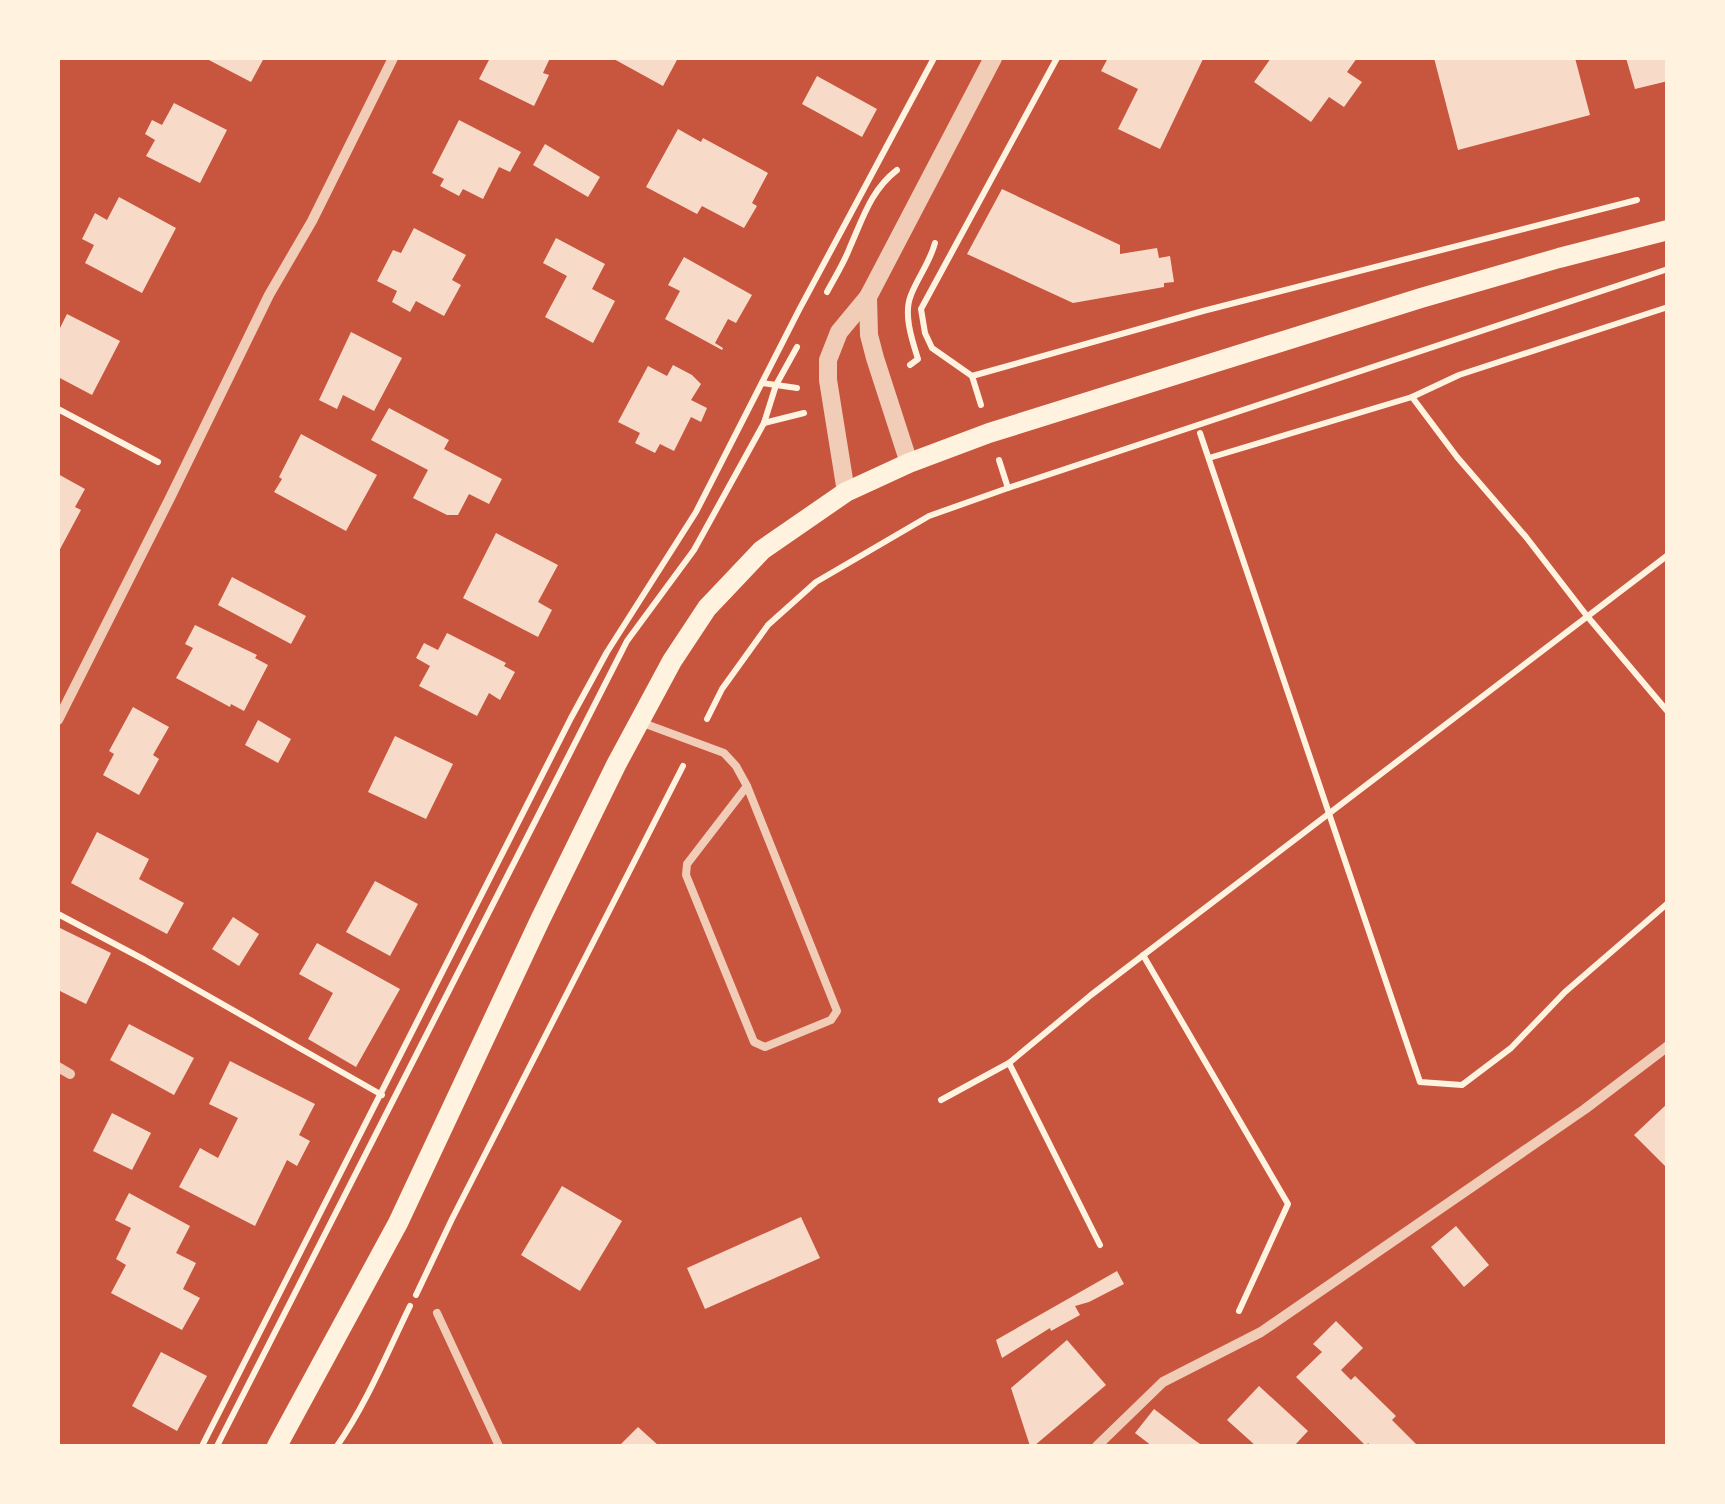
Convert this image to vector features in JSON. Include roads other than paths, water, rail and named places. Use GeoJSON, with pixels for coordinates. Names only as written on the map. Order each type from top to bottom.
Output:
{"type":"FeatureCollection","features":[{"type":"Feature","properties":{"kind":"main road"},"geometry":{"type":"LineString","coordinates":[[277,1446],[398,1223],[540,920],[672,661],[707,608],[762,550],[846,492],[989,433],[1420,298],[1668,230]]}},
{"type":"Feature","properties":{"kind":"street"},"geometry":{"type":"LineString","coordinates":[[58,720],[269,295],[312,221],[393,58]]}},
{"type":"Feature","properties":{"kind":"street"},"geometry":{"type":"LineString","coordinates":[[846,492],[828,360],[839,332],[868,298],[993,58]]}},
{"type":"Feature","properties":{"kind":"street"},"geometry":{"type":"LineString","coordinates":[[868,298],[869,335],[909,464]]}},
{"type":"Feature","properties":{"kind":"street"},"geometry":{"type":"LineString","coordinates":[[1097,1446],[1162,1382],[1261,1332],[1585,1109],[1668,1046]]}},
{"type":"Feature","properties":{"kind":"street"},"geometry":{"type":"LineString","coordinates":[[58,1067],[70,1074]]}},
{"type":"Feature","properties":{"kind":"lane"},"geometry":{"type":"LineString","coordinates":[[639,722],[724,754],[736,766],[747,786],[836,1011],[831,1020],[765,1047],[754,1042],[686,876],[686,864],[747,786]]}},
{"type":"Feature","properties":{"kind":"lane"},"geometry":{"type":"LineString","coordinates":[[438,1313],[499,1446]]}}]}
